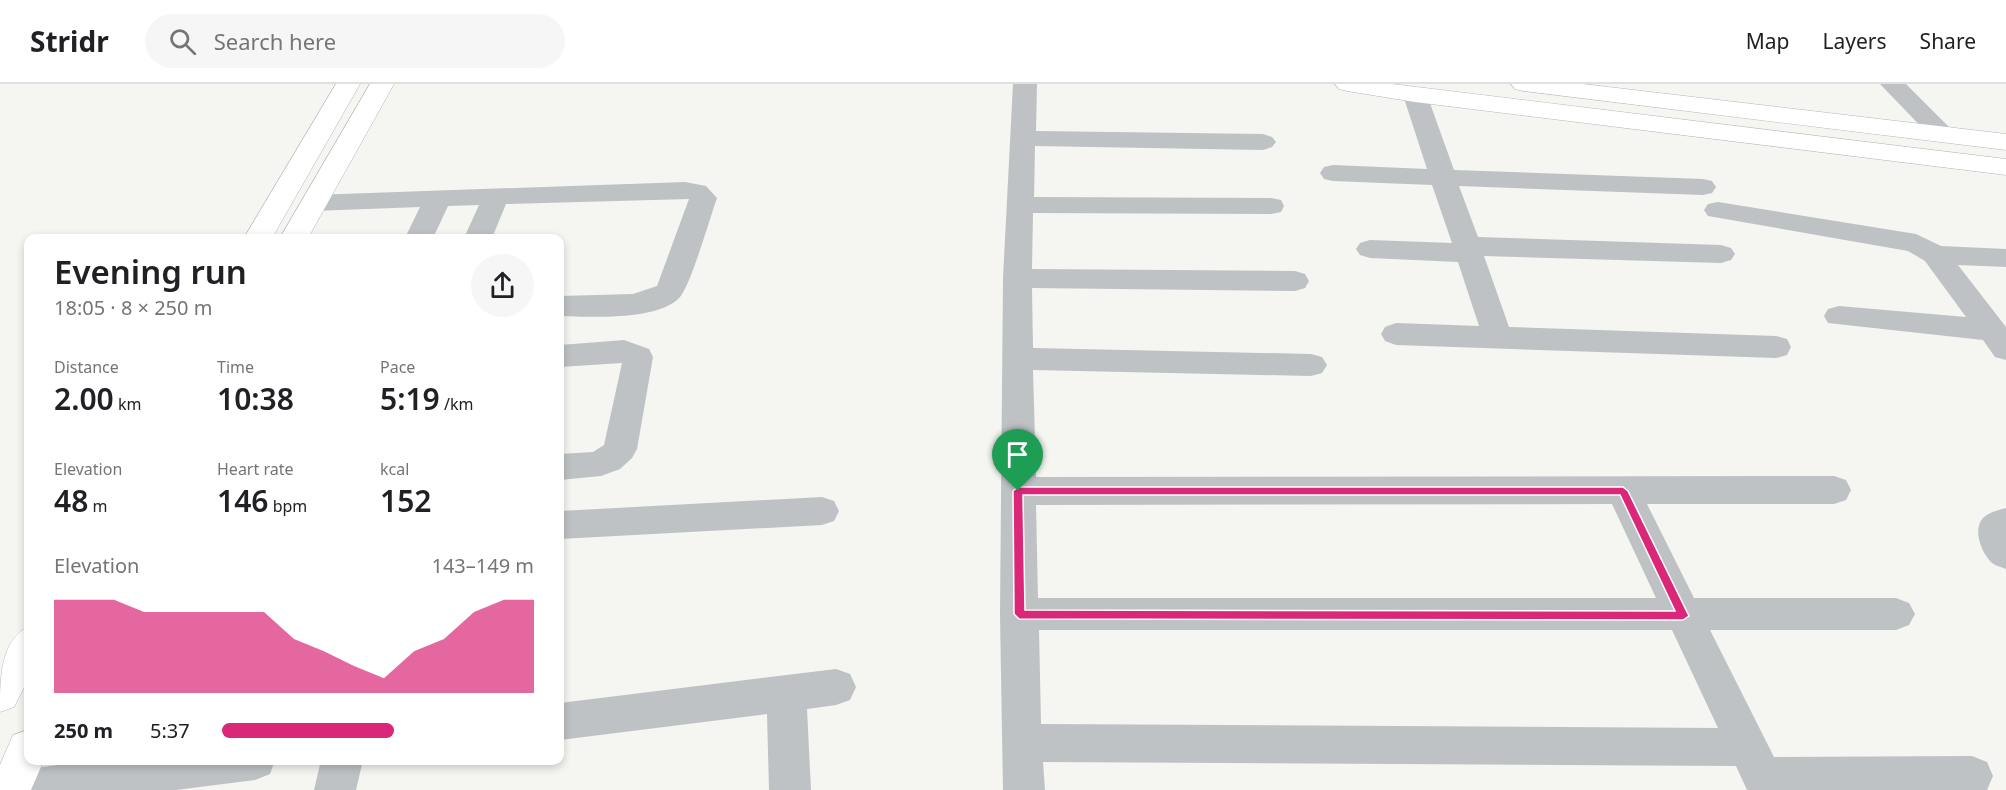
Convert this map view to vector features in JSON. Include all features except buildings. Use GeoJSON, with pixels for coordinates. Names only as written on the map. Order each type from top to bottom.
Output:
{"type":"FeatureCollection","features":[{"type":"Feature","properties":{"kind":"street"},"geometry":{"type":"LineString","coordinates":[[260,234],[348,84]]}},
{"type":"Feature","properties":{"kind":"street"},"geometry":{"type":"LineString","coordinates":[[296,234],[382,84]]}},
{"type":"Feature","properties":{"kind":"street"},"geometry":{"type":"LineString","coordinates":[[1024,790],[1019,614],[1017,278],[1025,84]]}},
{"type":"Feature","properties":{"kind":"street"},"geometry":{"type":"LineString","coordinates":[[1347,84],[1415,95],[2006,167]]}},
{"type":"Feature","properties":{"kind":"street"},"geometry":{"type":"LineString","coordinates":[[1523,84],[1661,93],[2006,142]]}},
{"type":"Feature","properties":{"kind":"street"},"geometry":{"type":"LineString","coordinates":[[1892,84],[1942,134]]}},
{"type":"Feature","properties":{"kind":"street"},"geometry":{"type":"LineString","coordinates":[[1661,93],[1683,128]]}},
{"type":"Feature","properties":{"kind":"street"},"geometry":{"type":"LineString","coordinates":[[1415,95],[1498,338]]}},
{"type":"Feature","properties":{"kind":"street"},"geometry":{"type":"LineString","coordinates":[[1021,138],[1263,142]]}},
{"type":"Feature","properties":{"kind":"street"},"geometry":{"type":"LineString","coordinates":[[1333,173],[1443,178],[1710,198],[1916,243],[1935,255],[1999,339]]}},
{"type":"Feature","properties":{"kind":"street"},"geometry":{"type":"LineString","coordinates":[[313,203],[685,190],[697,192],[704,198],[669,291],[662,298],[636,304],[564,306]]}},
{"type":"Feature","properties":{"kind":"street"},"geometry":{"type":"LineString","coordinates":[[480,234],[495,197]]}},
{"type":"Feature","properties":{"kind":"street"},"geometry":{"type":"LineString","coordinates":[[421,234],[438,199]]}},
{"type":"Feature","properties":{"kind":"street"},"geometry":{"type":"LineString","coordinates":[[1020,205],[1271,206]]}},
{"type":"Feature","properties":{"kind":"street"},"geometry":{"type":"LineString","coordinates":[[1370,249],[1721,254]]}},
{"type":"Feature","properties":{"kind":"street"},"geometry":{"type":"LineString","coordinates":[[1935,255],[2006,258]]}},
{"type":"Feature","properties":{"kind":"street"},"geometry":{"type":"LineString","coordinates":[[1017,278],[1295,281]]}},
{"type":"Feature","properties":{"kind":"street"},"geometry":{"type":"LineString","coordinates":[[1839,316],[1999,339]]}},
{"type":"Feature","properties":{"kind":"street"},"geometry":{"type":"LineString","coordinates":[[1396,334],[1776,347]]}},
{"type":"Feature","properties":{"kind":"street"},"geometry":{"type":"LineString","coordinates":[[564,356],[624,351],[638,357],[638,362],[620,449],[616,456],[602,464],[564,467]]}},
{"type":"Feature","properties":{"kind":"street"},"geometry":{"type":"LineString","coordinates":[[1017,359],[1311,365]]}},
{"type":"Feature","properties":{"kind":"street"},"geometry":{"type":"LineString","coordinates":[[1018,491],[1833,490]]}},
{"type":"Feature","properties":{"kind":"street"},"geometry":{"type":"LineString","coordinates":[[1623,491],[1759,771]]}},
{"type":"Feature","properties":{"kind":"street"},"geometry":{"type":"LineString","coordinates":[[564,525],[822,511]]}},
{"type":"Feature","properties":{"kind":"street"},"geometry":{"type":"LineString","coordinates":[[2006,522],[1996,528],[1998,543],[2006,554]]}},
{"type":"Feature","properties":{"kind":"street"},"geometry":{"type":"LineString","coordinates":[[1019,614],[1683,616],[1896,614]]}},
{"type":"Feature","properties":{"kind":"street"},"geometry":{"type":"LineString","coordinates":[[0,694],[24,651]]}},
{"type":"Feature","properties":{"kind":"street"},"geometry":{"type":"LineString","coordinates":[[564,722],[836,687]]}},
{"type":"Feature","properties":{"kind":"street"},"geometry":{"type":"LineString","coordinates":[[786,694],[790,790]]}},
{"type":"Feature","properties":{"kind":"street"},"geometry":{"type":"LineString","coordinates":[[1021,743],[1759,771],[1972,776]]}},
{"type":"Feature","properties":{"kind":"street"},"geometry":{"type":"LineString","coordinates":[[10,790],[24,758]]}},
{"type":"Feature","properties":{"kind":"street"},"geometry":{"type":"LineString","coordinates":[[21,790],[216,765]]}},
{"type":"Feature","properties":{"kind":"street"},"geometry":{"type":"LineString","coordinates":[[335,790],[341,765]]}},
{"type":"Feature","properties":{"kind":"route"},"geometry":{"type":"LineString","coordinates":[[1018,491],[1623,491],[1683,616],[1019,614],[1018,491]]}}]}
